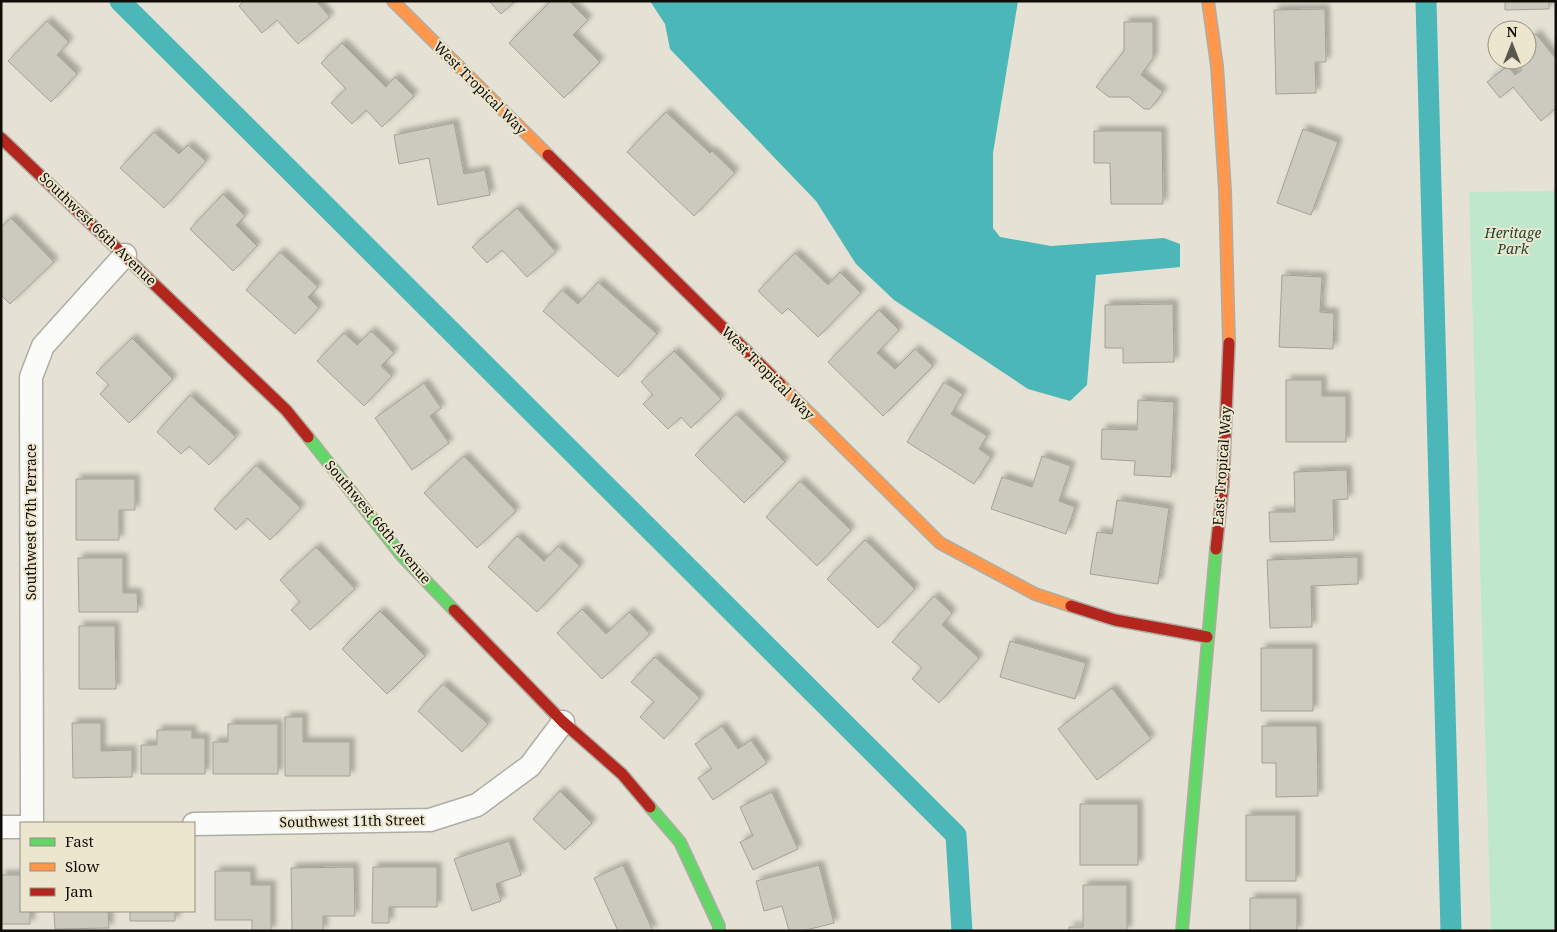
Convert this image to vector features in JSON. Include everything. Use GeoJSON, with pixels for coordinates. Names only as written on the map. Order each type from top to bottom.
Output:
{"type":"FeatureCollection","features":[{"type":"Feature","properties":{"kind":"street","name":"West Tropical Way"},"geometry":{"type":"LineString","coordinates":[[393,1],[940,543],[1035,594],[1115,620],[1207,637]]}},
{"type":"Feature","properties":{"kind":"street","name":"East Tropical Way"},"geometry":{"type":"LineString","coordinates":[[1182,931],[1207,637],[1223,485],[1230,328],[1225,190],[1217,66],[1208,1]]}},
{"type":"Feature","properties":{"kind":"street","name":"Southwest 66th Avenue"},"geometry":{"type":"LineString","coordinates":[[1,138],[286,410],[402,556],[563,722],[622,774],[680,842],[719,931]]}},
{"type":"Feature","properties":{"kind":"street","name":"Southwest 67th Terrace"},"geometry":{"type":"LineString","coordinates":[[32,822],[31,377],[42,346],[125,255]]}},
{"type":"Feature","properties":{"kind":"street","name":"Southwest 11th Street"},"geometry":{"type":"LineString","coordinates":[[195,824],[430,820],[477,805],[530,766],[563,722]]}},
{"type":"Feature","properties":{"kind":"street"},"geometry":{"type":"LineString","coordinates":[[1,827],[20,827]]}},
{"type":"Feature","properties":{"kind":"green space","name":"Heritage Park"},"geometry":{"type":"Polygon","coordinates":[[[1556,191],[1556,931],[1491,931],[1469,192],[1556,191]]]}},
{"type":"Feature","properties":{"kind":"water"},"geometry":{"type":"Polygon","coordinates":[[[650,1],[1018,1],[993,153],[993,228],[1000,237],[1051,246],[1164,238],[1180,244],[1180,267],[1096,275],[1087,385],[1070,401],[1028,389],[894,300],[856,264],[816,201],[670,49],[665,24],[650,1]]]}},
{"type":"Feature","properties":{"kind":"building"},"geometry":{"type":"Polygon","coordinates":[[[244,1],[316,1],[330,17],[298,44],[277,20],[262,33],[239,6],[244,1]]]}},
{"type":"Feature","properties":{"kind":"building"},"geometry":{"type":"Polygon","coordinates":[[[489,1],[515,1],[501,14],[489,1]]]}},
{"type":"Feature","properties":{"kind":"building"},"geometry":{"type":"Polygon","coordinates":[[[551,1],[569,1],[588,20],[573,35],[600,62],[564,98],[509,43],[551,1]]]}},
{"type":"Feature","properties":{"kind":"building"},"geometry":{"type":"Polygon","coordinates":[[[1505,1],[1549,1],[1549,9],[1505,10],[1505,1]]]}},
{"type":"Feature","properties":{"kind":"building"},"geometry":{"type":"Polygon","coordinates":[[[1325,9],[1326,62],[1315,62],[1316,93],[1276,94],[1274,10],[1325,9]]]}},
{"type":"Feature","properties":{"kind":"building"},"geometry":{"type":"Polygon","coordinates":[[[47,21],[69,42],[57,55],[77,74],[51,102],[8,61],[47,21]]]}},
{"type":"Feature","properties":{"kind":"building"},"geometry":{"type":"Polygon","coordinates":[[[1124,22],[1153,22],[1153,58],[1141,75],[1163,92],[1150,109],[1144,109],[1129,97],[1109,97],[1096,87],[1124,51],[1124,22]]]}},
{"type":"Feature","properties":{"kind":"building"},"geometry":{"type":"Polygon","coordinates":[[[1537,35],[1556,59],[1556,108],[1541,121],[1513,87],[1500,98],[1487,82],[1503,70],[1511,70],[1515,75],[1522,70],[1537,70],[1537,35]]]}},
{"type":"Feature","properties":{"kind":"building"},"geometry":{"type":"Polygon","coordinates":[[[342,43],[386,87],[395,77],[414,96],[382,127],[366,110],[352,124],[331,103],[346,89],[321,63],[342,43]]]}},
{"type":"Feature","properties":{"kind":"building"},"geometry":{"type":"Polygon","coordinates":[[[666,112],[710,153],[712,151],[735,173],[694,216],[627,152],[666,112]]]}},
{"type":"Feature","properties":{"kind":"building"},"geometry":{"type":"Polygon","coordinates":[[[454,123],[464,174],[485,170],[490,195],[438,205],[429,158],[399,164],[394,135],[454,123]]]}},
{"type":"Feature","properties":{"kind":"building"},"geometry":{"type":"Polygon","coordinates":[[[1303,129],[1338,142],[1311,215],[1277,203],[1303,129]]]}},
{"type":"Feature","properties":{"kind":"building"},"geometry":{"type":"Polygon","coordinates":[[[1094,131],[1162,131],[1163,204],[1111,204],[1110,163],[1094,163],[1094,131]]]}},
{"type":"Feature","properties":{"kind":"building"},"geometry":{"type":"Polygon","coordinates":[[[154,132],[179,154],[188,145],[206,161],[164,208],[120,168],[154,132]]]}},
{"type":"Feature","properties":{"kind":"building"},"geometry":{"type":"Polygon","coordinates":[[[223,194],[245,216],[236,225],[257,246],[233,271],[190,229],[223,194]]]}},
{"type":"Feature","properties":{"kind":"building"},"geometry":{"type":"Polygon","coordinates":[[[517,208],[556,252],[527,277],[502,250],[487,263],[472,247],[517,208]]]}},
{"type":"Feature","properties":{"kind":"building"},"geometry":{"type":"Polygon","coordinates":[[[11,218],[54,262],[10,304],[1,295],[1,227],[11,218]]]}},
{"type":"Feature","properties":{"kind":"building"},"geometry":{"type":"Polygon","coordinates":[[[280,252],[318,287],[308,297],[319,308],[295,334],[246,290],[280,252]]]}},
{"type":"Feature","properties":{"kind":"building"},"geometry":{"type":"Polygon","coordinates":[[[795,253],[828,285],[840,272],[861,293],[818,337],[788,308],[782,314],[758,291],[795,253]]]}},
{"type":"Feature","properties":{"kind":"building"},"geometry":{"type":"Polygon","coordinates":[[[1282,275],[1322,277],[1320,312],[1334,313],[1333,349],[1279,347],[1282,275]]]}},
{"type":"Feature","properties":{"kind":"building"},"geometry":{"type":"Polygon","coordinates":[[[598,282],[657,334],[618,377],[543,311],[562,290],[578,304],[598,282]]]}},
{"type":"Feature","properties":{"kind":"building"},"geometry":{"type":"Polygon","coordinates":[[[1173,304],[1174,362],[1123,363],[1123,348],[1105,348],[1105,305],[1173,304]]]}},
{"type":"Feature","properties":{"kind":"building"},"geometry":{"type":"Polygon","coordinates":[[[879,310],[899,330],[877,353],[895,369],[915,349],[933,366],[883,416],[828,362],[879,310]]]}},
{"type":"Feature","properties":{"kind":"building"},"geometry":{"type":"Polygon","coordinates":[[[371,331],[394,353],[381,366],[392,376],[364,406],[317,361],[344,333],[357,345],[371,331]]]}},
{"type":"Feature","properties":{"kind":"building"},"geometry":{"type":"Polygon","coordinates":[[[132,338],[173,379],[129,423],[100,394],[109,385],[96,373],[132,338]]]}},
{"type":"Feature","properties":{"kind":"building"},"geometry":{"type":"Polygon","coordinates":[[[674,351],[721,399],[691,428],[681,417],[668,429],[643,404],[653,395],[641,382],[674,351]]]}},
{"type":"Feature","properties":{"kind":"building"},"geometry":{"type":"Polygon","coordinates":[[[1286,380],[1322,380],[1322,396],[1346,396],[1346,442],[1286,442],[1286,380]]]}},
{"type":"Feature","properties":{"kind":"building"},"geometry":{"type":"Polygon","coordinates":[[[944,382],[963,394],[951,414],[987,436],[979,449],[991,457],[974,484],[907,442],[944,382]]]}},
{"type":"Feature","properties":{"kind":"building"},"geometry":{"type":"Polygon","coordinates":[[[424,383],[441,408],[430,416],[449,443],[412,470],[375,418],[424,383]]]}},
{"type":"Feature","properties":{"kind":"building"},"geometry":{"type":"Polygon","coordinates":[[[190,395],[236,437],[209,465],[189,446],[181,454],[157,432],[190,395]]]}},
{"type":"Feature","properties":{"kind":"building"},"geometry":{"type":"Polygon","coordinates":[[[1138,400],[1174,402],[1171,477],[1134,475],[1135,461],[1101,459],[1102,429],[1137,430],[1138,400]]]}},
{"type":"Feature","properties":{"kind":"building"},"geometry":{"type":"Polygon","coordinates":[[[736,414],[785,462],[744,503],[695,455],[736,414]]]}},
{"type":"Feature","properties":{"kind":"building"},"geometry":{"type":"Polygon","coordinates":[[[464,456],[516,511],[477,548],[424,493],[464,456]]]}},
{"type":"Feature","properties":{"kind":"building"},"geometry":{"type":"Polygon","coordinates":[[[1042,456],[1071,466],[1059,501],[1075,507],[1066,534],[991,509],[1002,477],[1032,487],[1042,456]]]}},
{"type":"Feature","properties":{"kind":"building"},"geometry":{"type":"Polygon","coordinates":[[[256,465],[301,508],[270,540],[247,518],[236,530],[214,509],[256,465]]]}},
{"type":"Feature","properties":{"kind":"building"},"geometry":{"type":"Polygon","coordinates":[[[1347,470],[1348,499],[1333,500],[1334,540],[1270,542],[1269,512],[1295,512],[1294,472],[1347,470]]]}},
{"type":"Feature","properties":{"kind":"building"},"geometry":{"type":"Polygon","coordinates":[[[76,479],[135,479],[135,510],[119,510],[119,540],[76,540],[76,479]]]}},
{"type":"Feature","properties":{"kind":"building"},"geometry":{"type":"Polygon","coordinates":[[[800,481],[851,530],[817,566],[766,517],[800,481]]]}},
{"type":"Feature","properties":{"kind":"building"},"geometry":{"type":"Polygon","coordinates":[[[1117,500],[1169,508],[1158,584],[1090,574],[1097,532],[1112,534],[1117,500]]]}},
{"type":"Feature","properties":{"kind":"building"},"geometry":{"type":"Polygon","coordinates":[[[517,536],[544,561],[558,546],[580,566],[537,612],[488,567],[517,536]]]}},
{"type":"Feature","properties":{"kind":"building"},"geometry":{"type":"Polygon","coordinates":[[[865,540],[915,589],[878,628],[827,579],[865,540]]]}},
{"type":"Feature","properties":{"kind":"building"},"geometry":{"type":"Polygon","coordinates":[[[316,547],[355,589],[310,630],[291,610],[300,602],[280,580],[316,547]]]}},
{"type":"Feature","properties":{"kind":"building"},"geometry":{"type":"Polygon","coordinates":[[[1358,557],[1358,584],[1311,586],[1312,627],[1270,628],[1267,560],[1358,557]]]}},
{"type":"Feature","properties":{"kind":"building"},"geometry":{"type":"Polygon","coordinates":[[[78,558],[123,558],[123,593],[137,593],[138,612],[79,612],[78,558]]]}},
{"type":"Feature","properties":{"kind":"building"},"geometry":{"type":"Polygon","coordinates":[[[934,596],[952,613],[942,625],[979,658],[939,703],[912,679],[922,668],[892,642],[934,596]]]}},
{"type":"Feature","properties":{"kind":"building"},"geometry":{"type":"Polygon","coordinates":[[[582,609],[606,634],[629,612],[650,634],[602,679],[557,633],[582,609]]]}},
{"type":"Feature","properties":{"kind":"building"},"geometry":{"type":"Polygon","coordinates":[[[380,611],[425,656],[387,694],[342,649],[380,611]]]}},
{"type":"Feature","properties":{"kind":"building"},"geometry":{"type":"Polygon","coordinates":[[[79,626],[115,626],[116,689],[79,689],[79,626]]]}},
{"type":"Feature","properties":{"kind":"building"},"geometry":{"type":"Polygon","coordinates":[[[1010,641],[1086,663],[1075,699],[1000,677],[1010,641]]]}},
{"type":"Feature","properties":{"kind":"building"},"geometry":{"type":"Polygon","coordinates":[[[1261,648],[1313,648],[1313,711],[1261,711],[1261,648]]]}},
{"type":"Feature","properties":{"kind":"building"},"geometry":{"type":"Polygon","coordinates":[[[655,657],[700,698],[664,739],[640,717],[654,702],[631,682],[655,657]]]}},
{"type":"Feature","properties":{"kind":"building"},"geometry":{"type":"Polygon","coordinates":[[[443,684],[488,724],[462,752],[418,711],[443,684]]]}},
{"type":"Feature","properties":{"kind":"building"},"geometry":{"type":"Polygon","coordinates":[[[1112,688],[1151,739],[1097,780],[1058,729],[1112,688]]]}},
{"type":"Feature","properties":{"kind":"building"},"geometry":{"type":"Polygon","coordinates":[[[285,717],[303,717],[303,742],[350,742],[350,776],[285,776],[285,717]]]}},
{"type":"Feature","properties":{"kind":"building"},"geometry":{"type":"Polygon","coordinates":[[[72,723],[101,723],[101,751],[132,750],[132,777],[73,778],[72,723]]]}},
{"type":"Feature","properties":{"kind":"building"},"geometry":{"type":"Polygon","coordinates":[[[228,724],[278,724],[278,774],[213,774],[213,742],[228,742],[228,724]]]}},
{"type":"Feature","properties":{"kind":"building"},"geometry":{"type":"Polygon","coordinates":[[[722,726],[738,749],[751,740],[767,763],[713,800],[698,778],[712,769],[695,744],[722,726]]]}},
{"type":"Feature","properties":{"kind":"building"},"geometry":{"type":"Polygon","coordinates":[[[1262,726],[1317,726],[1318,796],[1276,797],[1276,763],[1262,763],[1262,726]]]}},
{"type":"Feature","properties":{"kind":"building"},"geometry":{"type":"Polygon","coordinates":[[[157,730],[192,730],[192,738],[205,738],[205,774],[141,774],[141,745],[157,745],[157,730]]]}},
{"type":"Feature","properties":{"kind":"building"},"geometry":{"type":"Polygon","coordinates":[[[560,791],[592,823],[565,850],[533,819],[560,791]]]}},
{"type":"Feature","properties":{"kind":"building"},"geometry":{"type":"Polygon","coordinates":[[[772,792],[798,849],[753,870],[740,842],[753,836],[740,807],[772,792]]]}},
{"type":"Feature","properties":{"kind":"building"},"geometry":{"type":"Polygon","coordinates":[[[1080,804],[1138,804],[1138,865],[1080,865],[1080,804]]]}},
{"type":"Feature","properties":{"kind":"building"},"geometry":{"type":"Polygon","coordinates":[[[1246,815],[1296,815],[1296,881],[1246,881],[1246,815]]]}},
{"type":"Feature","properties":{"kind":"building"},"geometry":{"type":"Polygon","coordinates":[[[509,841],[521,875],[496,884],[501,901],[472,911],[454,859],[509,841]]]}},
{"type":"Feature","properties":{"kind":"building"},"geometry":{"type":"Polygon","coordinates":[[[623,865],[653,931],[618,931],[594,878],[623,865]]]}},
{"type":"Feature","properties":{"kind":"building"},"geometry":{"type":"Polygon","coordinates":[[[819,865],[834,923],[802,931],[789,931],[782,906],[764,911],[756,881],[819,865]]]}},
{"type":"Feature","properties":{"kind":"building"},"geometry":{"type":"Polygon","coordinates":[[[354,867],[355,916],[323,916],[323,931],[292,931],[291,868],[354,867]]]}},
{"type":"Feature","properties":{"kind":"building"},"geometry":{"type":"Polygon","coordinates":[[[373,867],[437,867],[437,907],[389,907],[389,923],[372,923],[373,867]]]}},
{"type":"Feature","properties":{"kind":"building"},"geometry":{"type":"Polygon","coordinates":[[[215,871],[251,871],[251,885],[271,885],[271,931],[252,931],[252,920],[215,920],[215,871]]]}},
{"type":"Feature","properties":{"kind":"building"},"geometry":{"type":"Polygon","coordinates":[[[1,875],[20,875],[20,912],[30,912],[30,924],[1,924],[1,875]]]}},
{"type":"Feature","properties":{"kind":"building"},"geometry":{"type":"Polygon","coordinates":[[[1083,885],[1127,885],[1127,931],[1069,931],[1069,927],[1083,927],[1083,885]]]}},
{"type":"Feature","properties":{"kind":"building"},"geometry":{"type":"Polygon","coordinates":[[[1250,898],[1297,898],[1297,931],[1250,931],[1250,898]]]}},
{"type":"Feature","properties":{"kind":"building"},"geometry":{"type":"Polygon","coordinates":[[[54,912],[108,912],[109,928],[55,929],[54,912]]]}},
{"type":"Feature","properties":{"kind":"building"},"geometry":{"type":"Polygon","coordinates":[[[130,912],[175,912],[175,921],[130,921],[130,912]]]}},
{"type":"Feature","properties":{"kind":"waterway"},"geometry":{"type":"LineString","coordinates":[[120,1],[956,835],[962,931]]}},
{"type":"Feature","properties":{"kind":"waterway"},"geometry":{"type":"LineString","coordinates":[[1426,1],[1451,931]]}},
{"type":"Feature","properties":{"kind":"traffic: fast"},"geometry":{"type":"LineString","coordinates":[[308,437],[402,556],[454,610]]}},
{"type":"Feature","properties":{"kind":"traffic: fast"},"geometry":{"type":"LineString","coordinates":[[1182,931],[1216,549]]}},
{"type":"Feature","properties":{"kind":"traffic: fast"},"geometry":{"type":"LineString","coordinates":[[650,807],[680,842],[719,926],[719,931]]}},
{"type":"Feature","properties":{"kind":"traffic: slow"},"geometry":{"type":"LineString","coordinates":[[393,1],[548,155]]}},
{"type":"Feature","properties":{"kind":"traffic: slow"},"geometry":{"type":"LineString","coordinates":[[1208,1],[1217,66],[1225,190],[1229,343]]}},
{"type":"Feature","properties":{"kind":"traffic: slow"},"geometry":{"type":"LineString","coordinates":[[780,384],[940,543],[1035,594],[1071,606]]}},
{"type":"Feature","properties":{"kind":"traffic: jam"},"geometry":{"type":"LineString","coordinates":[[1,138],[286,410],[308,437]]}},
{"type":"Feature","properties":{"kind":"traffic: jam"},"geometry":{"type":"LineString","coordinates":[[548,155],[780,384]]}},
{"type":"Feature","properties":{"kind":"traffic: jam"},"geometry":{"type":"LineString","coordinates":[[1216,549],[1223,485],[1229,343]]}},
{"type":"Feature","properties":{"kind":"traffic: jam"},"geometry":{"type":"LineString","coordinates":[[1071,606],[1115,620],[1207,637]]}},
{"type":"Feature","properties":{"kind":"traffic: jam"},"geometry":{"type":"LineString","coordinates":[[454,610],[563,722],[622,774],[650,807]]}}]}
